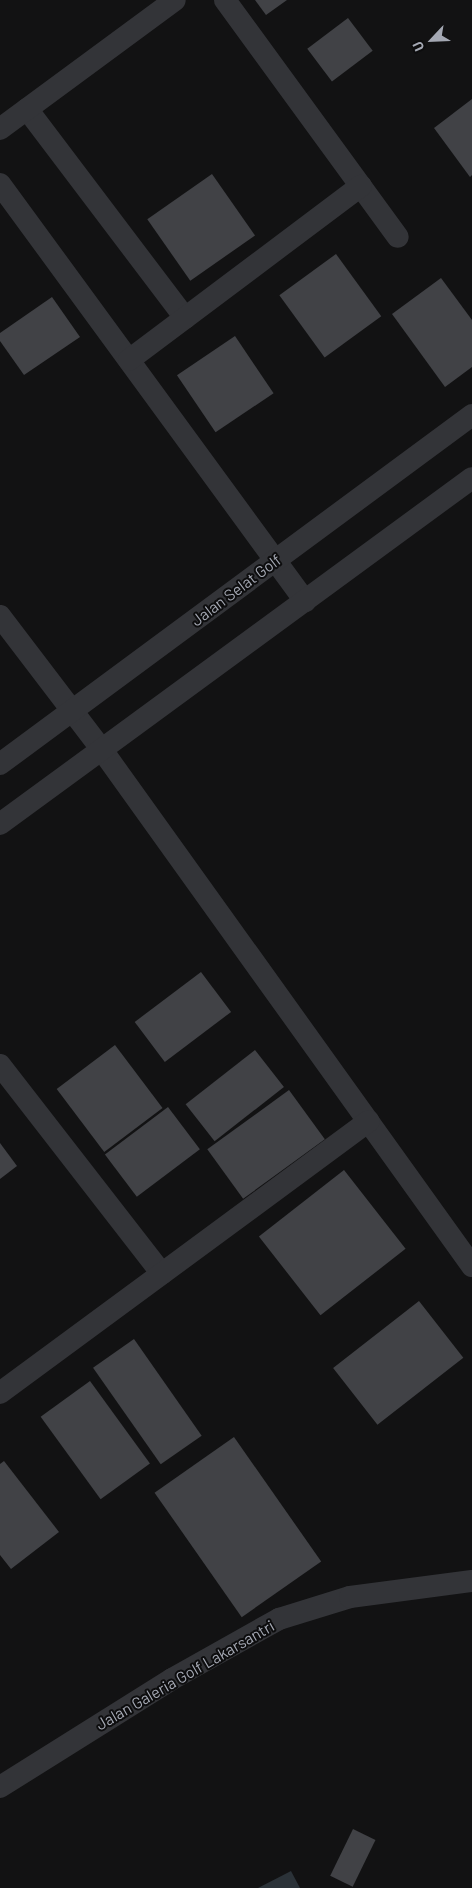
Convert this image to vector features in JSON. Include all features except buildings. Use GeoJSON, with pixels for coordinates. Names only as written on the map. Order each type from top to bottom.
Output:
{"type":"FeatureCollection","features":[{"type":"Feature","properties":{"kind":"street"},"geometry":{"type":"LineString","coordinates":[[0,129],[175,0]]}},
{"type":"Feature","properties":{"kind":"street"},"geometry":{"type":"LineString","coordinates":[[225,0],[398,237]]}},
{"type":"Feature","properties":{"kind":"street"},"geometry":{"type":"LineString","coordinates":[[27,110],[185,318]]}},
{"type":"Feature","properties":{"kind":"street"},"geometry":{"type":"LineString","coordinates":[[0,184],[305,601]]}},
{"type":"Feature","properties":{"kind":"street"},"geometry":{"type":"LineString","coordinates":[[129,360],[361,186]]}},
{"type":"Feature","properties":{"kind":"street","name":"Jalan Selat Golf"},"geometry":{"type":"LineString","coordinates":[[0,764],[472,415]]}},
{"type":"Feature","properties":{"kind":"street"},"geometry":{"type":"LineString","coordinates":[[0,824],[472,478]]}},
{"type":"Feature","properties":{"kind":"street"},"geometry":{"type":"LineString","coordinates":[[0,616],[102,750],[472,1266]]}},
{"type":"Feature","properties":{"kind":"street"},"geometry":{"type":"LineString","coordinates":[[0,1064],[162,1274]]}},
{"type":"Feature","properties":{"kind":"street"},"geometry":{"type":"LineString","coordinates":[[0,1393],[369,1121]]}},
{"type":"Feature","properties":{"kind":"street","name":"Jalan Galeria Golf Lakarsantri"},"geometry":{"type":"LineString","coordinates":[[0,1786],[172,1679],[279,1619],[350,1597],[472,1581]]}},
{"type":"Feature","properties":{"kind":"shaded area"},"geometry":{"type":"Polygon","coordinates":[[[291,1871],[300,1888],[258,1888],[291,1871]]]}}]}
